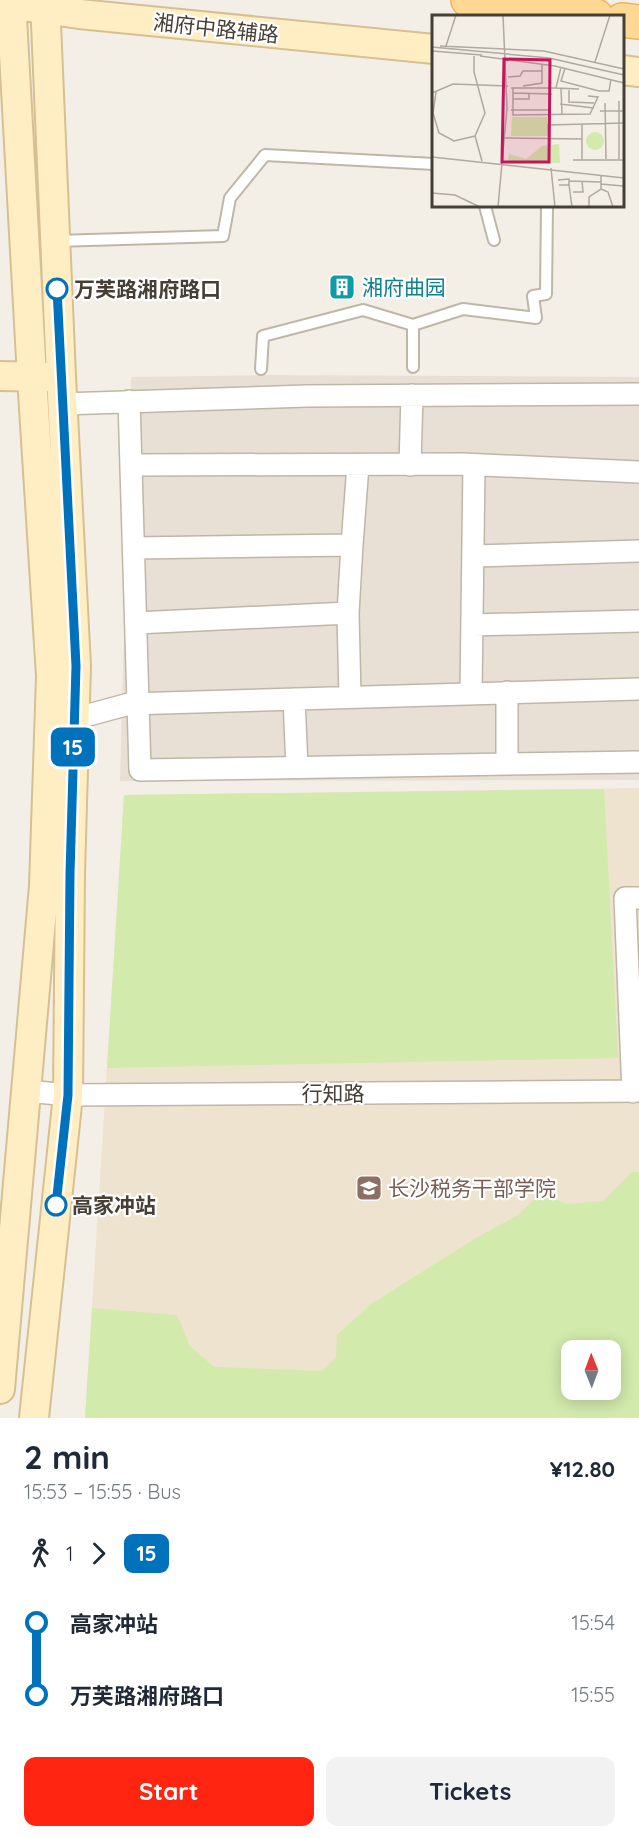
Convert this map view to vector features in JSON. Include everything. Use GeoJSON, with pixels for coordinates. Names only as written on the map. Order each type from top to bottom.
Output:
{"type":"FeatureCollection","features":[{"type":"Feature","properties":{"kind":"main road"},"geometry":{"type":"LineString","coordinates":[[468,0],[588,15]]}},
{"type":"Feature","properties":{"kind":"main road"},"geometry":{"type":"LineString","coordinates":[[0,1389],[44,886],[51,676],[8,2]]}},
{"type":"Feature","properties":{"kind":"main road","name":"湘府中路辅路"},"geometry":{"type":"LineString","coordinates":[[8,2],[45,5],[80,14],[432,49]]}},
{"type":"Feature","properties":{"kind":"main road"},"geometry":{"type":"LineString","coordinates":[[34,1418],[68,1095],[76,666],[45,5]]}},
{"type":"Feature","properties":{"kind":"main road"},"geometry":{"type":"LineString","coordinates":[[624,20],[639,22]]}},
{"type":"Feature","properties":{"kind":"main road"},"geometry":{"type":"LineString","coordinates":[[624,70],[639,72]]}},
{"type":"Feature","properties":{"kind":"main road"},"geometry":{"type":"LineString","coordinates":[[0,376],[32,377],[62,390]]}},
{"type":"Feature","properties":{"kind":"street"},"geometry":{"type":"LineString","coordinates":[[62,390],[129,401],[307,396],[639,394]]}},
{"type":"Feature","properties":{"kind":"street"},"geometry":{"type":"LineString","coordinates":[[410,465],[412,395]]}},
{"type":"Feature","properties":{"kind":"street"},"geometry":{"type":"LineString","coordinates":[[129,401],[140,770],[639,762]]}},
{"type":"Feature","properties":{"kind":"street"},"geometry":{"type":"LineString","coordinates":[[131,465],[474,465],[639,472]]}},
{"type":"Feature","properties":{"kind":"street"},"geometry":{"type":"LineString","coordinates":[[350,697],[348,613],[358,465]]}},
{"type":"Feature","properties":{"kind":"street"},"geometry":{"type":"LineString","coordinates":[[471,693],[474,465]]}},
{"type":"Feature","properties":{"kind":"street"},"geometry":{"type":"LineString","coordinates":[[134,548],[352,545]]}},
{"type":"Feature","properties":{"kind":"street"},"geometry":{"type":"LineString","coordinates":[[473,556],[639,551]]}},
{"type":"Feature","properties":{"kind":"street"},"geometry":{"type":"LineString","coordinates":[[136,623],[348,613]]}},
{"type":"Feature","properties":{"kind":"street"},"geometry":{"type":"LineString","coordinates":[[473,625],[639,621]]}},
{"type":"Feature","properties":{"kind":"street"},"geometry":{"type":"LineString","coordinates":[[74,719],[129,704],[639,689]]}},
{"type":"Feature","properties":{"kind":"street"},"geometry":{"type":"LineString","coordinates":[[507,692],[507,764]]}},
{"type":"Feature","properties":{"kind":"street"},"geometry":{"type":"LineString","coordinates":[[294,699],[297,767]]}},
{"type":"Feature","properties":{"kind":"street"},"geometry":{"type":"LineString","coordinates":[[636,1092],[625,898],[639,898]]}},
{"type":"Feature","properties":{"kind":"street","name":"行知路"},"geometry":{"type":"LineString","coordinates":[[27,1091],[68,1095],[636,1092]]}},
{"type":"Feature","properties":{"kind":"lane"},"geometry":{"type":"LineString","coordinates":[[55,242],[223,236],[230,198],[265,155],[432,164]]}},
{"type":"Feature","properties":{"kind":"lane"},"geometry":{"type":"LineString","coordinates":[[485,207],[494,240]]}},
{"type":"Feature","properties":{"kind":"lane"},"geometry":{"type":"LineString","coordinates":[[261,369],[263,336],[363,310],[413,325],[463,309],[536,318],[533,296],[546,294],[547,207]]}},
{"type":"Feature","properties":{"kind":"lane"},"geometry":{"type":"LineString","coordinates":[[413,325],[413,367]]}},
{"type":"Feature","properties":{"kind":"shaded area"},"geometry":{"type":"Polygon","coordinates":[[[280,375],[639,377],[639,780],[120,781],[131,377],[280,375]]]}},
{"type":"Feature","properties":{"kind":"shaded area","name":"长沙税务干部学院"},"geometry":{"type":"Polygon","coordinates":[[[639,788],[639,1418],[85,1418],[124,795],[639,788]]]}},
{"type":"Feature","properties":{"kind":"green space"},"geometry":{"type":"Polygon","coordinates":[[[604,789],[618,1058],[107,1068],[124,795],[604,789]]]}},
{"type":"Feature","properties":{"kind":"green space"},"geometry":{"type":"Polygon","coordinates":[[[632,1172],[639,1172],[639,1418],[85,1418],[92,1308],[177,1315],[190,1346],[214,1367],[322,1371],[336,1358],[337,1335],[371,1304],[476,1238],[518,1215],[540,1194],[568,1204],[603,1201],[632,1172]]]}},
{"type":"Feature","properties":{"kind":"bus line","name":"15"},"geometry":{"type":"LineString","coordinates":[[56,1205],[68,1095],[70,874],[76,666],[57,289]]}},
{"type":"Feature","properties":{"kind":"place","name":"湘府曲园"},"geometry":{"type":"Point","coordinates":[342,287]}},
{"type":"Feature","properties":{"kind":"place","name":"万芙路湘府路口"},"geometry":{"type":"Point","coordinates":[57,289]}},
{"type":"Feature","properties":{"kind":"place","name":"长沙税务干部学院"},"geometry":{"type":"Point","coordinates":[369,1188]}},
{"type":"Feature","properties":{"kind":"place","name":"高家冲站"},"geometry":{"type":"Point","coordinates":[56,1205]}}]}
